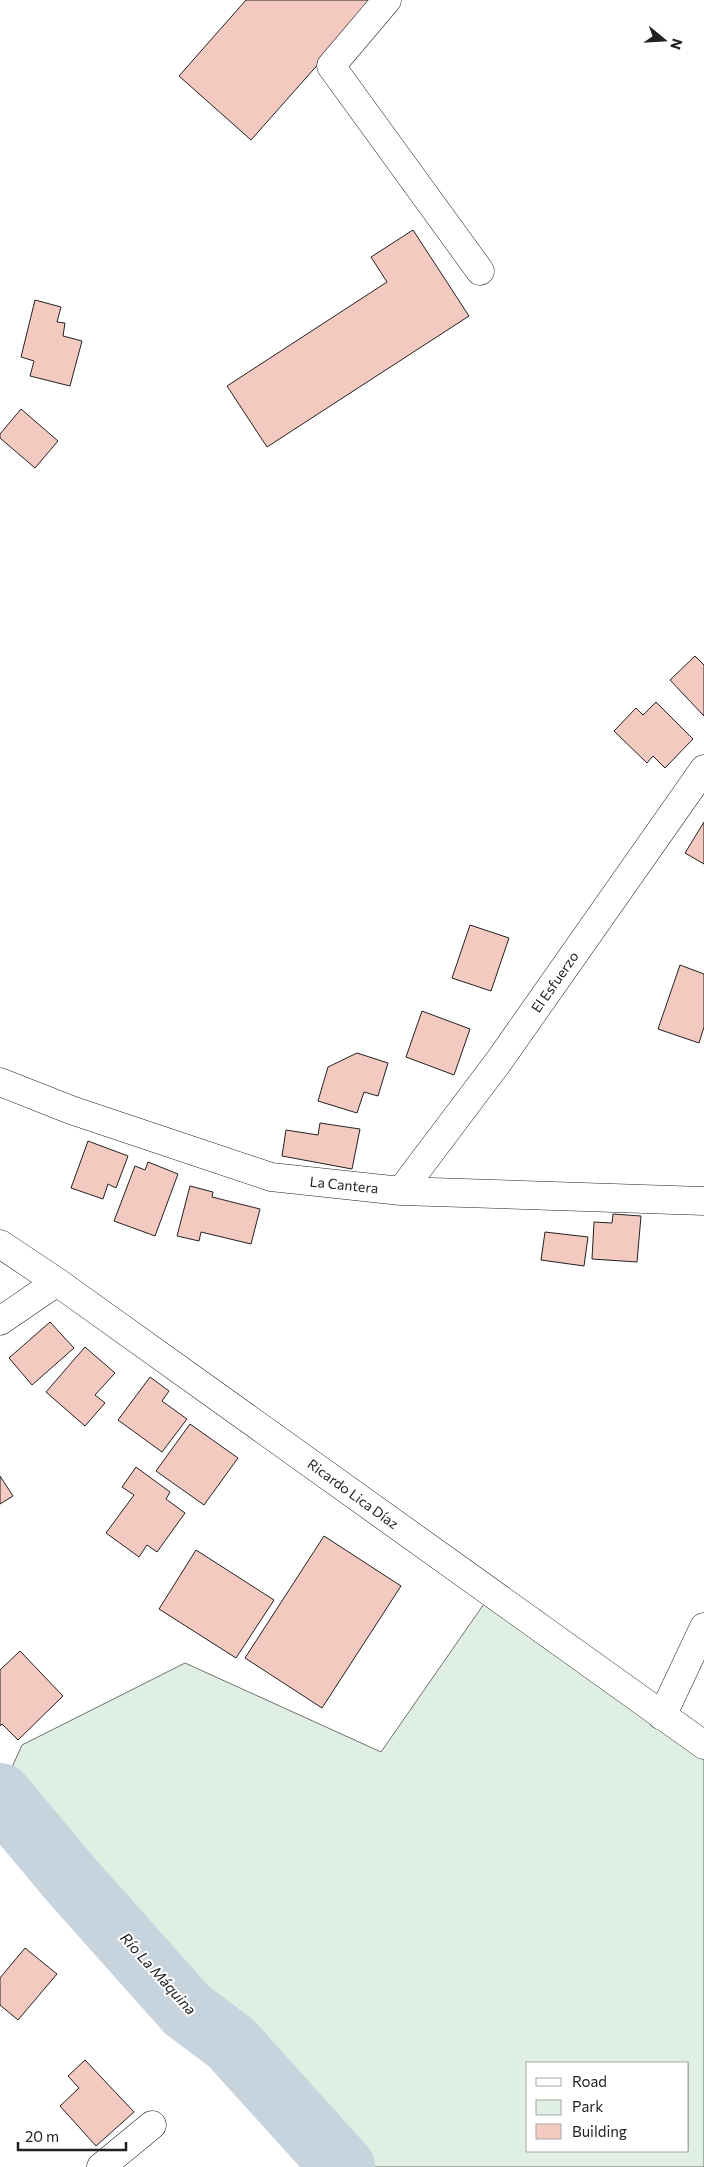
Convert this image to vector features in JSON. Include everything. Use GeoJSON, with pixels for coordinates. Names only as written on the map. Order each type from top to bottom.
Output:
{"type":"FeatureCollection","features":[{"type":"Feature","properties":{"kind":"street"},"geometry":{"type":"LineString","coordinates":[[387,0],[331,66],[480,272]]}},
{"type":"Feature","properties":{"kind":"street","name":"El Esfuerzo"},"geometry":{"type":"LineString","coordinates":[[401,1191],[499,1061],[704,769]]}},
{"type":"Feature","properties":{"kind":"street","name":"La Cantera"},"geometry":{"type":"LineString","coordinates":[[0,1082],[71,1110],[272,1177],[401,1191],[704,1201]]}},
{"type":"Feature","properties":{"kind":"street","name":"Ricardo Lica Díaz"},"geometry":{"type":"LineString","coordinates":[[0,1244],[57,1282],[704,1746]]}},
{"type":"Feature","properties":{"kind":"street"},"geometry":{"type":"LineString","coordinates":[[0,1321],[57,1282]]}},
{"type":"Feature","properties":{"kind":"street"},"geometry":{"type":"LineString","coordinates":[[662,1716],[704,1627]]}},
{"type":"Feature","properties":{"kind":"street"},"geometry":{"type":"LineString","coordinates":[[101,2167],[152,2125]]}},
{"type":"Feature","properties":{"kind":"green space"},"geometry":{"type":"Polygon","coordinates":[[[495,1588],[704,1735],[704,2167],[307,2167],[0,1835],[0,1794],[22,1745],[185,1663],[381,1752],[495,1588]]]}},
{"type":"Feature","properties":{"kind":"building"},"geometry":{"type":"Polygon","coordinates":[[[246,0],[375,0],[251,140],[179,76],[246,0]]]}},
{"type":"Feature","properties":{"kind":"building"},"geometry":{"type":"Polygon","coordinates":[[[413,230],[469,316],[267,447],[227,386],[387,282],[371,257],[413,230]]]}},
{"type":"Feature","properties":{"kind":"building"},"geometry":{"type":"Polygon","coordinates":[[[35,300],[61,307],[57,322],[65,323],[63,336],[82,341],[70,386],[30,376],[34,361],[21,357],[35,300]]]}},
{"type":"Feature","properties":{"kind":"building"},"geometry":{"type":"Polygon","coordinates":[[[21,409],[58,441],[35,468],[0,438],[0,434],[21,409]]]}},
{"type":"Feature","properties":{"kind":"building"},"geometry":{"type":"Polygon","coordinates":[[[695,656],[704,665],[704,716],[670,680],[695,656]]]}},
{"type":"Feature","properties":{"kind":"building"},"geometry":{"type":"Polygon","coordinates":[[[656,702],[693,739],[665,768],[653,756],[647,763],[614,731],[636,708],[643,715],[656,702]]]}},
{"type":"Feature","properties":{"kind":"building"},"geometry":{"type":"Polygon","coordinates":[[[704,822],[704,864],[685,853],[704,822]]]}},
{"type":"Feature","properties":{"kind":"building"},"geometry":{"type":"Polygon","coordinates":[[[470,925],[509,938],[491,991],[452,978],[470,925]]]}},
{"type":"Feature","properties":{"kind":"building"},"geometry":{"type":"Polygon","coordinates":[[[680,965],[704,974],[704,1027],[699,1043],[658,1029],[680,965]]]}},
{"type":"Feature","properties":{"kind":"building"},"geometry":{"type":"Polygon","coordinates":[[[422,1011],[470,1029],[454,1075],[406,1057],[422,1011]]]}},
{"type":"Feature","properties":{"kind":"building"},"geometry":{"type":"Polygon","coordinates":[[[357,1053],[388,1063],[378,1096],[364,1092],[357,1113],[318,1101],[328,1067],[357,1053]]]}},
{"type":"Feature","properties":{"kind":"building"},"geometry":{"type":"Polygon","coordinates":[[[320,1123],[360,1129],[352,1169],[282,1156],[286,1130],[318,1135],[320,1123]]]}},
{"type":"Feature","properties":{"kind":"building"},"geometry":{"type":"Polygon","coordinates":[[[88,1141],[128,1156],[116,1188],[108,1184],[103,1199],[71,1188],[88,1141]]]}},
{"type":"Feature","properties":{"kind":"building"},"geometry":{"type":"Polygon","coordinates":[[[148,1162],[178,1174],[155,1236],[114,1221],[135,1166],[145,1170],[148,1162]]]}},
{"type":"Feature","properties":{"kind":"building"},"geometry":{"type":"Polygon","coordinates":[[[190,1186],[213,1192],[212,1197],[260,1209],[251,1244],[201,1232],[199,1241],[177,1236],[190,1186]]]}},
{"type":"Feature","properties":{"kind":"building"},"geometry":{"type":"Polygon","coordinates":[[[613,1214],[641,1216],[637,1262],[592,1259],[594,1222],[612,1223],[613,1214]]]}},
{"type":"Feature","properties":{"kind":"building"},"geometry":{"type":"Polygon","coordinates":[[[545,1232],[588,1237],[584,1266],[541,1260],[545,1232]]]}},
{"type":"Feature","properties":{"kind":"building"},"geometry":{"type":"Polygon","coordinates":[[[50,1322],[74,1348],[32,1385],[9,1358],[50,1322]]]}},
{"type":"Feature","properties":{"kind":"building"},"geometry":{"type":"Polygon","coordinates":[[[85,1347],[115,1373],[95,1395],[105,1403],[85,1426],[46,1392],[85,1347]]]}},
{"type":"Feature","properties":{"kind":"building"},"geometry":{"type":"Polygon","coordinates":[[[150,1377],[169,1391],[162,1401],[187,1419],[162,1452],[118,1420],[150,1377]]]}},
{"type":"Feature","properties":{"kind":"building"},"geometry":{"type":"Polygon","coordinates":[[[190,1424],[238,1458],[204,1505],[156,1471],[190,1424]]]}},
{"type":"Feature","properties":{"kind":"building"},"geometry":{"type":"Polygon","coordinates":[[[136,1467],[170,1492],[166,1499],[185,1513],[157,1552],[147,1545],[139,1557],[106,1533],[134,1495],[122,1487],[136,1467]]]}},
{"type":"Feature","properties":{"kind":"building"},"geometry":{"type":"Polygon","coordinates":[[[0,1476],[13,1496],[0,1504],[0,1476]]]}},
{"type":"Feature","properties":{"kind":"building"},"geometry":{"type":"Polygon","coordinates":[[[324,1536],[401,1586],[322,1708],[245,1658],[324,1536]]]}},
{"type":"Feature","properties":{"kind":"building"},"geometry":{"type":"Polygon","coordinates":[[[196,1550],[274,1600],[236,1658],[159,1609],[196,1550]]]}},
{"type":"Feature","properties":{"kind":"building"},"geometry":{"type":"Polygon","coordinates":[[[20,1651],[63,1696],[18,1740],[2,1724],[0,1726],[0,1670],[20,1651]]]}},
{"type":"Feature","properties":{"kind":"building"},"geometry":{"type":"Polygon","coordinates":[[[25,1948],[57,1974],[18,2020],[0,2005],[0,1978],[25,1948]]]}},
{"type":"Feature","properties":{"kind":"building"},"geometry":{"type":"Polygon","coordinates":[[[85,2060],[134,2112],[96,2146],[60,2106],[79,2088],[68,2076],[85,2060]]]}},
{"type":"Feature","properties":{"kind":"waterway","name":"Río La Máquina"},"geometry":{"type":"LineString","coordinates":[[0,1795],[73,1882],[187,2010],[231,2043],[343,2167]]}}]}
